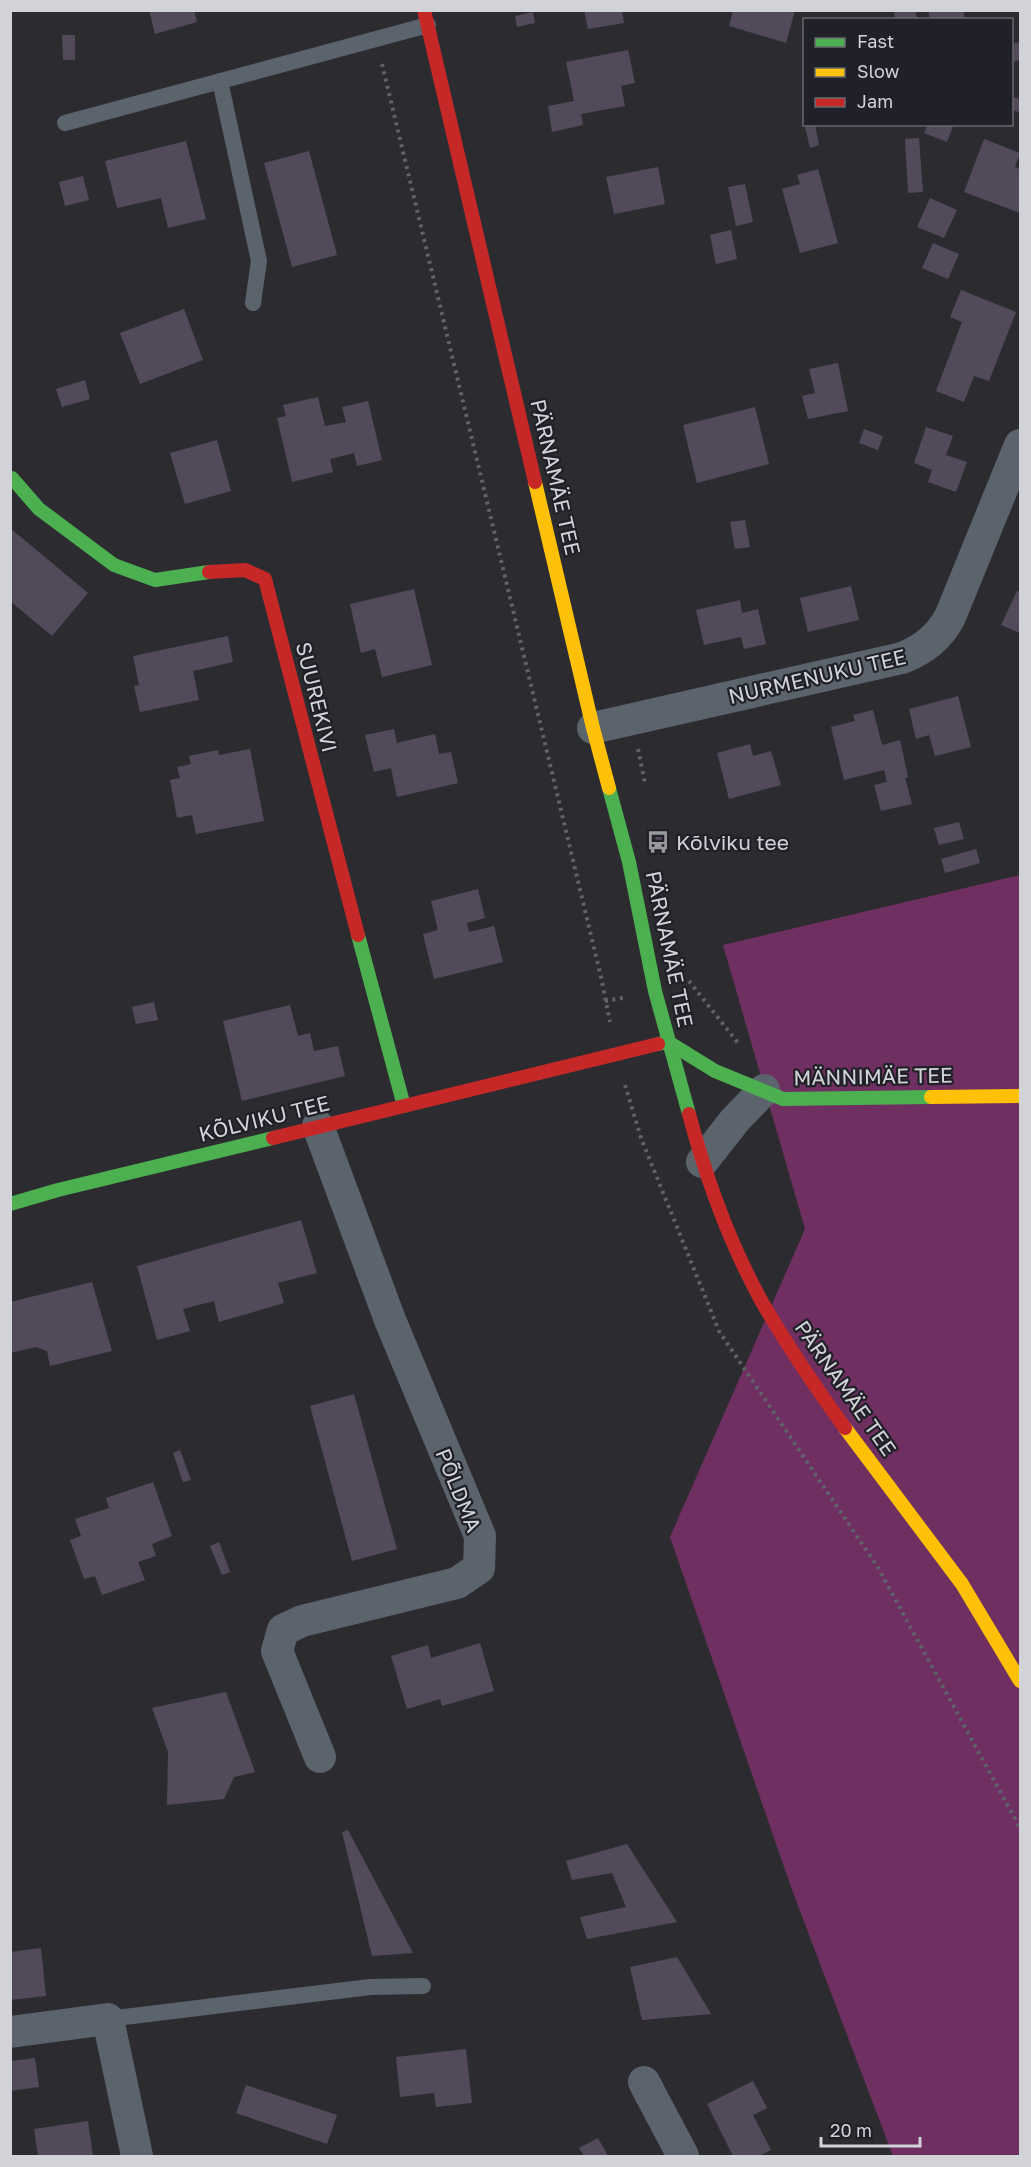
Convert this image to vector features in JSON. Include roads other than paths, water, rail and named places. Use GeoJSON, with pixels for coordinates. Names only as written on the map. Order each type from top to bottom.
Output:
{"type":"FeatureCollection","features":[{"type":"Feature","properties":{"kind":"street","name":"PÄRNAMÄE TEE"},"geometry":{"type":"LineString","coordinates":[[426,18],[593,728],[630,862],[655,991],[702,1162],[737,1249],[762,1301],[821,1395],[962,1584],[1020,1681]]}},
{"type":"Feature","properties":{"kind":"street","name":"NURMENUKU TEE"},"geometry":{"type":"LineString","coordinates":[[593,728],[902,658],[919,652],[943,631],[950,617],[1020,445]]}},
{"type":"Feature","properties":{"kind":"street","name":"SUUREKIVI"},"geometry":{"type":"LineString","coordinates":[[12,478],[39,509],[114,565],[155,580],[245,570],[265,579],[404,1106]]}},
{"type":"Feature","properties":{"kind":"street","name":"KÕLVIKU TEE"},"geometry":{"type":"LineString","coordinates":[[10,1204],[58,1190],[668,1042]]}},
{"type":"Feature","properties":{"kind":"street","name":"MÄNNIMÄE TEE"},"geometry":{"type":"LineString","coordinates":[[668,1042],[716,1071],[783,1099],[1020,1096]]}},
{"type":"Feature","properties":{"kind":"street"},"geometry":{"type":"LineString","coordinates":[[702,1162],[759,1088]]}},
{"type":"Feature","properties":{"kind":"street","name":"PÕLDMA"},"geometry":{"type":"LineString","coordinates":[[318,1126],[390,1320],[480,1536],[479,1568],[457,1583],[302,1621],[283,1630],[277,1651],[320,1757]]}},
{"type":"Feature","properties":{"kind":"street"},"geometry":{"type":"LineString","coordinates":[[10,2032],[108,2019],[137,2157]]}},
{"type":"Feature","properties":{"kind":"street"},"geometry":{"type":"LineString","coordinates":[[644,2082],[683,2157]]}},
{"type":"Feature","properties":{"kind":"lane"},"geometry":{"type":"LineString","coordinates":[[65,123],[220,81],[426,18]]}},
{"type":"Feature","properties":{"kind":"lane"},"geometry":{"type":"LineString","coordinates":[[220,81],[259,261],[252,303]]}},
{"type":"Feature","properties":{"kind":"lane"},"geometry":{"type":"LineString","coordinates":[[108,2019],[370,1987],[423,1986]]}},
{"type":"Feature","properties":{"kind":"place","name":"Kõlviku tee"},"geometry":{"type":"Point","coordinates":[658,842]}}]}
